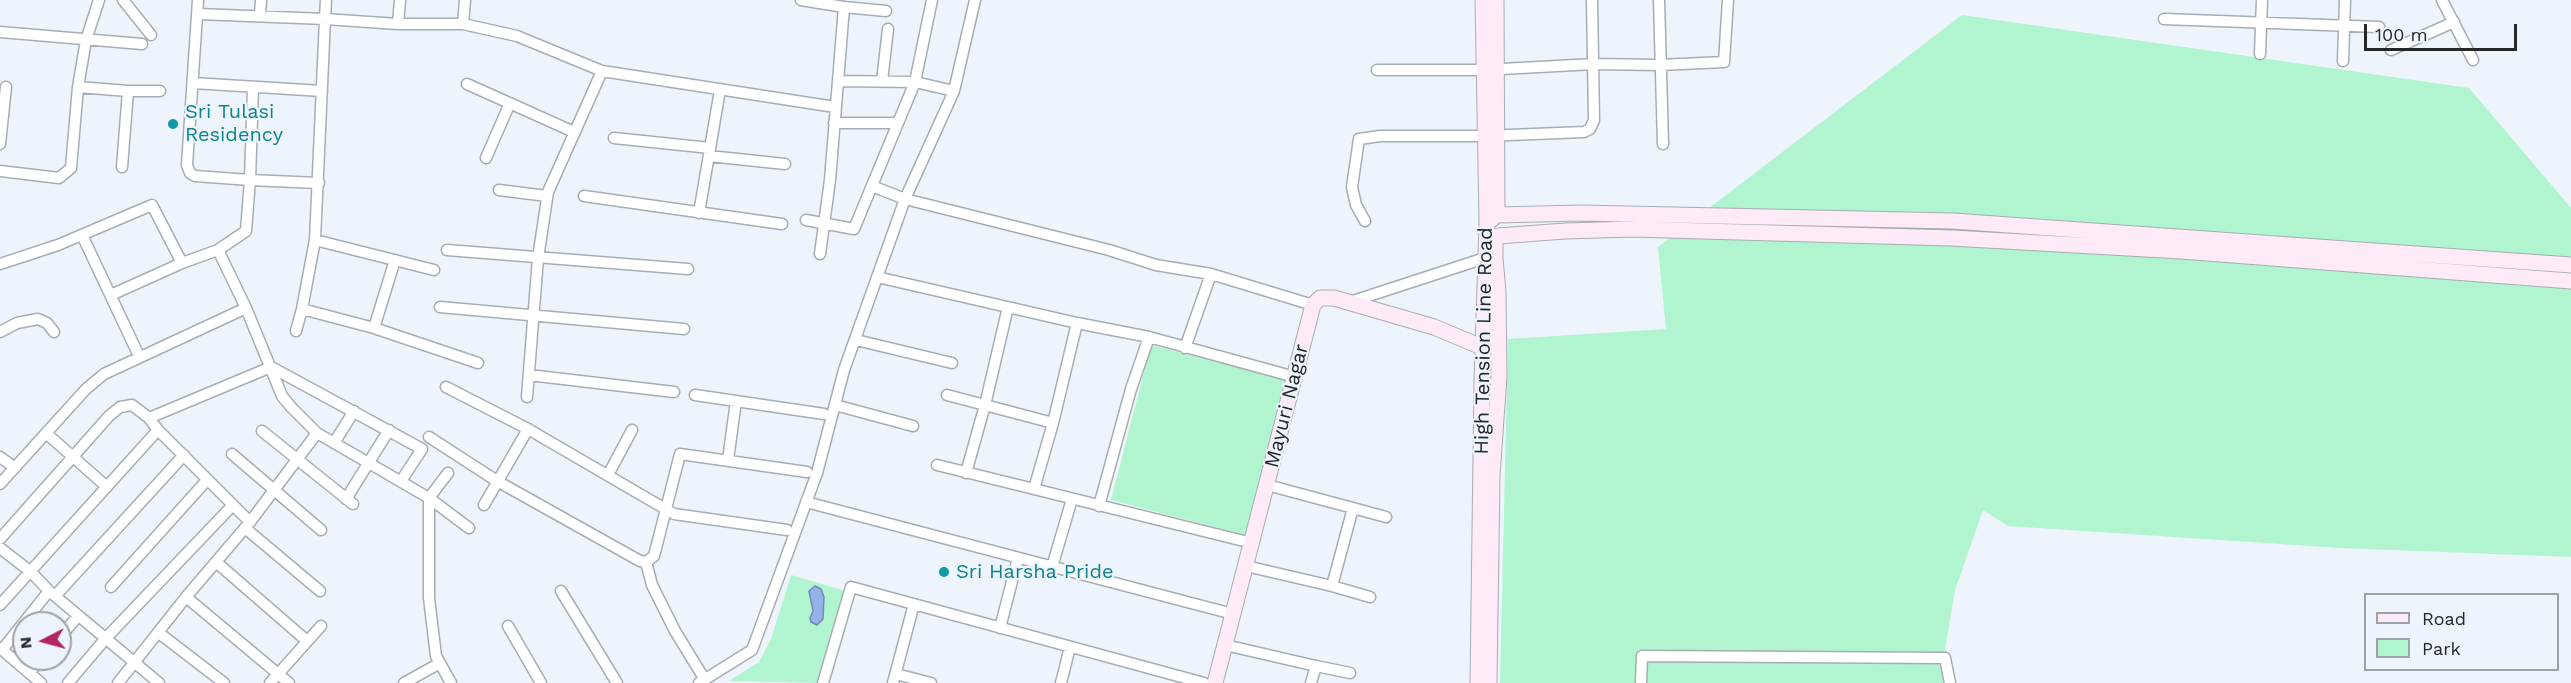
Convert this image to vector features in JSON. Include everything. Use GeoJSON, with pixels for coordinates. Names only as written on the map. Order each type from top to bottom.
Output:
{"type":"FeatureCollection","features":[{"type":"Feature","properties":{"kind":"main road"},"geometry":{"type":"LineString","coordinates":[[1483,0],[1490,70]]}},
{"type":"Feature","properties":{"kind":"main road"},"geometry":{"type":"LineString","coordinates":[[1490,70],[1496,0]]}},
{"type":"Feature","properties":{"kind":"main road","name":"High Tension Line Road"},"geometry":{"type":"LineString","coordinates":[[1489,683],[1485,619],[1491,348],[1485,258],[1492,219],[1490,70]]}},
{"type":"Feature","properties":{"kind":"main road"},"geometry":{"type":"LineString","coordinates":[[1492,219],[1661,213],[1953,221],[2571,265]]}},
{"type":"Feature","properties":{"kind":"main road"},"geometry":{"type":"LineString","coordinates":[[1952,238],[1953,221]]}},
{"type":"Feature","properties":{"kind":"main road"},"geometry":{"type":"LineString","coordinates":[[1313,305],[1320,298],[1327,296],[1434,327],[1491,348],[1495,241],[1498,236],[1632,229],[1952,238],[2181,250],[2571,281]]}},
{"type":"Feature","properties":{"kind":"main road","name":"Mayuri Nagar"},"geometry":{"type":"LineString","coordinates":[[1215,683],[1313,305]]}},
{"type":"Feature","properties":{"kind":"main road","name":"High Tension Line Road"},"geometry":{"type":"LineString","coordinates":[[1478,683],[1485,619]]}},
{"type":"Feature","properties":{"kind":"street"},"geometry":{"type":"LineString","coordinates":[[0,171],[59,178],[71,168],[78,87],[86,40],[99,0]]}},
{"type":"Feature","properties":{"kind":"street"},"geometry":{"type":"LineString","coordinates":[[123,0],[151,36]]}},
{"type":"Feature","properties":{"kind":"street"},"geometry":{"type":"LineString","coordinates":[[198,0],[187,165],[190,173],[195,176],[319,183]]}},
{"type":"Feature","properties":{"kind":"street"},"geometry":{"type":"LineString","coordinates":[[260,15],[261,0]]}},
{"type":"Feature","properties":{"kind":"street"},"geometry":{"type":"LineString","coordinates":[[296,331],[315,240],[326,0]]}},
{"type":"Feature","properties":{"kind":"street"},"geometry":{"type":"LineString","coordinates":[[398,24],[400,0]]}},
{"type":"Feature","properties":{"kind":"street"},"geometry":{"type":"LineString","coordinates":[[463,24],[465,0]]}},
{"type":"Feature","properties":{"kind":"street"},"geometry":{"type":"LineString","coordinates":[[801,0],[886,11]]}},
{"type":"Feature","properties":{"kind":"street"},"geometry":{"type":"LineString","coordinates":[[806,220],[854,229],[915,82],[932,0]]}},
{"type":"Feature","properties":{"kind":"street"},"geometry":{"type":"LineString","coordinates":[[646,562],[652,585],[702,681],[753,650],[806,502],[844,370],[877,276],[905,199],[954,91],[975,0]]}},
{"type":"Feature","properties":{"kind":"street"},"geometry":{"type":"LineString","coordinates":[[1365,221],[1356,205],[1352,187],[1359,139],[1380,136],[1490,136],[1584,132],[1590,129],[1594,120],[1592,0]]}},
{"type":"Feature","properties":{"kind":"street"},"geometry":{"type":"LineString","coordinates":[[1659,0],[1664,144]]}},
{"type":"Feature","properties":{"kind":"street"},"geometry":{"type":"LineString","coordinates":[[1377,70],[1490,70],[1594,64],[1660,65],[1724,62],[1728,0]]}},
{"type":"Feature","properties":{"kind":"street"},"geometry":{"type":"LineString","coordinates":[[2260,54],[2262,0]]}},
{"type":"Feature","properties":{"kind":"street"},"geometry":{"type":"LineString","coordinates":[[2343,61],[2345,0]]}},
{"type":"Feature","properties":{"kind":"street"},"geometry":{"type":"LineString","coordinates":[[2442,0],[2473,60]]}},
{"type":"Feature","properties":{"kind":"street"},"geometry":{"type":"LineString","coordinates":[[820,254],[825,224],[838,81],[852,5]]}},
{"type":"Feature","properties":{"kind":"street"},"geometry":{"type":"LineString","coordinates":[[198,14],[260,15],[398,24],[463,24],[517,36],[602,71],[835,107]]}},
{"type":"Feature","properties":{"kind":"street"},"geometry":{"type":"LineString","coordinates":[[2164,19],[2379,27]]}},
{"type":"Feature","properties":{"kind":"street"},"geometry":{"type":"LineString","coordinates":[[2391,50],[2454,22]]}},
{"type":"Feature","properties":{"kind":"street"},"geometry":{"type":"LineString","coordinates":[[882,81],[888,30]]}},
{"type":"Feature","properties":{"kind":"street"},"geometry":{"type":"LineString","coordinates":[[0,32],[142,44]]}},
{"type":"Feature","properties":{"kind":"street"},"geometry":{"type":"LineString","coordinates":[[527,397],[538,258],[547,196],[602,71]]}},
{"type":"Feature","properties":{"kind":"street"},"geometry":{"type":"LineString","coordinates":[[838,81],[915,82],[954,91]]}},
{"type":"Feature","properties":{"kind":"street"},"geometry":{"type":"LineString","coordinates":[[193,83],[322,91]]}},
{"type":"Feature","properties":{"kind":"street"},"geometry":{"type":"LineString","coordinates":[[467,84],[574,132]]}},
{"type":"Feature","properties":{"kind":"street"},"geometry":{"type":"LineString","coordinates":[[0,144],[6,87]]}},
{"type":"Feature","properties":{"kind":"street"},"geometry":{"type":"LineString","coordinates":[[78,87],[160,91]]}},
{"type":"Feature","properties":{"kind":"street"},"geometry":{"type":"LineString","coordinates":[[111,295],[218,250],[246,231],[253,87]]}},
{"type":"Feature","properties":{"kind":"street"},"geometry":{"type":"LineString","coordinates":[[699,213],[720,90]]}},
{"type":"Feature","properties":{"kind":"street"},"geometry":{"type":"LineString","coordinates":[[122,167],[128,91]]}},
{"type":"Feature","properties":{"kind":"street"},"geometry":{"type":"LineString","coordinates":[[486,158],[510,103]]}},
{"type":"Feature","properties":{"kind":"street"},"geometry":{"type":"LineString","coordinates":[[834,123],[898,123]]}},
{"type":"Feature","properties":{"kind":"street"},"geometry":{"type":"LineString","coordinates":[[614,138],[785,164]]}},
{"type":"Feature","properties":{"kind":"street"},"geometry":{"type":"LineString","coordinates":[[872,186],[905,199],[1109,250],[1156,265],[1211,274],[1313,305]]}},
{"type":"Feature","properties":{"kind":"street"},"geometry":{"type":"LineString","coordinates":[[499,190],[547,196]]}},
{"type":"Feature","properties":{"kind":"street"},"geometry":{"type":"LineString","coordinates":[[584,196],[782,224]]}},
{"type":"Feature","properties":{"kind":"street"},"geometry":{"type":"LineString","coordinates":[[0,264],[58,245],[152,205],[182,264]]}},
{"type":"Feature","properties":{"kind":"street"},"geometry":{"type":"LineString","coordinates":[[82,235],[139,356]]}},
{"type":"Feature","properties":{"kind":"street"},"geometry":{"type":"LineString","coordinates":[[315,240],[434,270]]}},
{"type":"Feature","properties":{"kind":"street"},"geometry":{"type":"LineString","coordinates":[[218,250],[246,308],[282,396],[317,434],[429,498],[469,528]]}},
{"type":"Feature","properties":{"kind":"street"},"geometry":{"type":"LineString","coordinates":[[447,250],[688,269]]}},
{"type":"Feature","properties":{"kind":"street"},"geometry":{"type":"LineString","coordinates":[[1350,302],[1485,258]]}},
{"type":"Feature","properties":{"kind":"street"},"geometry":{"type":"LineString","coordinates":[[374,328],[395,260]]}},
{"type":"Feature","properties":{"kind":"street"},"geometry":{"type":"LineString","coordinates":[[1185,348],[1211,274]]}},
{"type":"Feature","properties":{"kind":"street"},"geometry":{"type":"LineString","coordinates":[[877,276],[1077,323],[1149,337],[1295,377]]}},
{"type":"Feature","properties":{"kind":"street"},"geometry":{"type":"LineString","coordinates":[[441,307],[684,329]]}},
{"type":"Feature","properties":{"kind":"street"},"geometry":{"type":"LineString","coordinates":[[966,473],[1008,307]]}},
{"type":"Feature","properties":{"kind":"street"},"geometry":{"type":"LineString","coordinates":[[0,484],[86,389],[104,374],[246,308]]}},
{"type":"Feature","properties":{"kind":"street"},"geometry":{"type":"LineString","coordinates":[[302,309],[374,328],[478,363]]}},
{"type":"Feature","properties":{"kind":"street"},"geometry":{"type":"LineString","coordinates":[[0,332],[17,323],[38,319],[47,323],[54,332]]}},
{"type":"Feature","properties":{"kind":"street"},"geometry":{"type":"LineString","coordinates":[[1034,489],[1053,423],[1077,323]]}},
{"type":"Feature","properties":{"kind":"street"},"geometry":{"type":"LineString","coordinates":[[1099,506],[1131,389],[1149,337]]}},
{"type":"Feature","properties":{"kind":"street"},"geometry":{"type":"LineString","coordinates":[[856,340],[952,363]]}},
{"type":"Feature","properties":{"kind":"street"},"geometry":{"type":"LineString","coordinates":[[271,367],[422,449],[401,481]]}},
{"type":"Feature","properties":{"kind":"street"},"geometry":{"type":"LineString","coordinates":[[149,418],[271,367]]}},
{"type":"Feature","properties":{"kind":"street"},"geometry":{"type":"LineString","coordinates":[[529,375],[674,392]]}},
{"type":"Feature","properties":{"kind":"street"},"geometry":{"type":"LineString","coordinates":[[446,387],[528,429],[665,509],[686,516],[787,530]]}},
{"type":"Feature","properties":{"kind":"street"},"geometry":{"type":"LineString","coordinates":[[695,395],[824,414]]}},
{"type":"Feature","properties":{"kind":"street"},"geometry":{"type":"LineString","coordinates":[[947,396],[1053,423]]}},
{"type":"Feature","properties":{"kind":"street"},"geometry":{"type":"LineString","coordinates":[[728,460],[736,401]]}},
{"type":"Feature","properties":{"kind":"street"},"geometry":{"type":"LineString","coordinates":[[0,539],[120,406],[132,405],[149,418],[247,525],[320,591]]}},
{"type":"Feature","properties":{"kind":"street"},"geometry":{"type":"LineString","coordinates":[[835,405],[913,426]]}},
{"type":"Feature","properties":{"kind":"street"},"geometry":{"type":"LineString","coordinates":[[334,443],[354,411]]}},
{"type":"Feature","properties":{"kind":"street"},"geometry":{"type":"LineString","coordinates":[[484,504],[528,429]]}},
{"type":"Feature","properties":{"kind":"street"},"geometry":{"type":"LineString","coordinates":[[0,605],[158,430]]}},
{"type":"Feature","properties":{"kind":"street"},"geometry":{"type":"LineString","coordinates":[[262,431],[350,501],[389,430]]}},
{"type":"Feature","properties":{"kind":"street"},"geometry":{"type":"LineString","coordinates":[[608,475],[632,430]]}},
{"type":"Feature","properties":{"kind":"street"},"geometry":{"type":"LineString","coordinates":[[47,434],[107,487]]}},
{"type":"Feature","properties":{"kind":"street"},"geometry":{"type":"LineString","coordinates":[[118,683],[247,525],[317,434]]}},
{"type":"Feature","properties":{"kind":"street"},"geometry":{"type":"LineString","coordinates":[[429,437],[498,481],[640,561],[646,562],[654,556],[680,454],[807,472]]}},
{"type":"Feature","properties":{"kind":"street"},"geometry":{"type":"LineString","coordinates":[[231,454],[321,530]]}},
{"type":"Feature","properties":{"kind":"street"},"geometry":{"type":"LineString","coordinates":[[41,683],[1,649],[184,455]]}},
{"type":"Feature","properties":{"kind":"street"},"geometry":{"type":"LineString","coordinates":[[0,457],[15,468]]}},
{"type":"Feature","properties":{"kind":"street"},"geometry":{"type":"LineString","coordinates":[[937,465],[1252,543]]}},
{"type":"Feature","properties":{"kind":"street"},"geometry":{"type":"LineString","coordinates":[[448,473],[429,498],[429,598],[436,656],[451,683]]}},
{"type":"Feature","properties":{"kind":"street"},"geometry":{"type":"LineString","coordinates":[[111,587],[207,480]]}},
{"type":"Feature","properties":{"kind":"street"},"geometry":{"type":"LineString","coordinates":[[1267,485],[1386,517]]}},
{"type":"Feature","properties":{"kind":"street"},"geometry":{"type":"LineString","coordinates":[[1052,567],[1072,499]]}},
{"type":"Feature","properties":{"kind":"street"},"geometry":{"type":"LineString","coordinates":[[806,502],[1233,614]]}},
{"type":"Feature","properties":{"kind":"street"},"geometry":{"type":"LineString","coordinates":[[68,683],[106,638],[232,506]]}},
{"type":"Feature","properties":{"kind":"street"},"geometry":{"type":"LineString","coordinates":[[1332,586],[1353,508]]}},
{"type":"Feature","properties":{"kind":"street"},"geometry":{"type":"LineString","coordinates":[[0,548],[159,683]]}},
{"type":"Feature","properties":{"kind":"street"},"geometry":{"type":"LineString","coordinates":[[1000,628],[1018,558]]}},
{"type":"Feature","properties":{"kind":"street"},"geometry":{"type":"LineString","coordinates":[[216,562],[307,641]]}},
{"type":"Feature","properties":{"kind":"street"},"geometry":{"type":"LineString","coordinates":[[1246,566],[1370,597]]}},
{"type":"Feature","properties":{"kind":"street"},"geometry":{"type":"LineString","coordinates":[[823,683],[851,587],[1204,683]]}},
{"type":"Feature","properties":{"kind":"street"},"geometry":{"type":"LineString","coordinates":[[561,591],[617,683]]}},
{"type":"Feature","properties":{"kind":"street"},"geometry":{"type":"LineString","coordinates":[[186,597],[290,683]]}},
{"type":"Feature","properties":{"kind":"street"},"geometry":{"type":"LineString","coordinates":[[914,604],[895,678],[931,683]]}},
{"type":"Feature","properties":{"kind":"street"},"geometry":{"type":"LineString","coordinates":[[72,623],[78,616]]}},
{"type":"Feature","properties":{"kind":"street"},"geometry":{"type":"LineString","coordinates":[[270,683],[321,626]]}},
{"type":"Feature","properties":{"kind":"street"},"geometry":{"type":"LineString","coordinates":[[508,626],[541,683]]}},
{"type":"Feature","properties":{"kind":"street"},"geometry":{"type":"LineString","coordinates":[[159,633],[224,683]]}},
{"type":"Feature","properties":{"kind":"street"},"geometry":{"type":"LineString","coordinates":[[1225,645],[1350,673]]}},
{"type":"Feature","properties":{"kind":"street"},"geometry":{"type":"LineString","coordinates":[[1061,683],[1070,646]]}},
{"type":"Feature","properties":{"kind":"street"},"geometry":{"type":"LineString","coordinates":[[1641,683],[1642,656],[1945,658],[1950,683]]}},
{"type":"Feature","properties":{"kind":"street"},"geometry":{"type":"LineString","coordinates":[[404,683],[440,663]]}},
{"type":"Feature","properties":{"kind":"street"},"geometry":{"type":"LineString","coordinates":[[1311,683],[1316,666]]}},
{"type":"Feature","properties":{"kind":"green space"},"geometry":{"type":"Polygon","coordinates":[[[1962,15],[2469,88],[2571,208],[2571,557],[2341,548],[2008,526],[1983,510],[1955,590],[1945,649],[1954,683],[1500,683],[1508,339],[1666,329],[1658,247],[1962,15]]]}},
{"type":"Feature","properties":{"kind":"green space"},"geometry":{"type":"Polygon","coordinates":[[[1151,345],[1286,380],[1246,535],[1111,500],[1151,345]]]}},
{"type":"Feature","properties":{"kind":"green space"},"geometry":{"type":"Polygon","coordinates":[[[791,575],[846,591],[820,683],[729,681],[759,662],[771,639],[791,575]]]}},
{"type":"Feature","properties":{"kind":"water"},"geometry":{"type":"Polygon","coordinates":[[[815,586],[821,589],[824,597],[823,619],[817,625],[811,622],[810,618],[813,611],[809,591],[815,586]]]}},
{"type":"Feature","properties":{"kind":"place","name":"Sri Tulasi Residency"},"geometry":{"type":"Point","coordinates":[173,124]}},
{"type":"Feature","properties":{"kind":"place","name":"Sri Harsha Pride"},"geometry":{"type":"Point","coordinates":[944,572]}}]}
